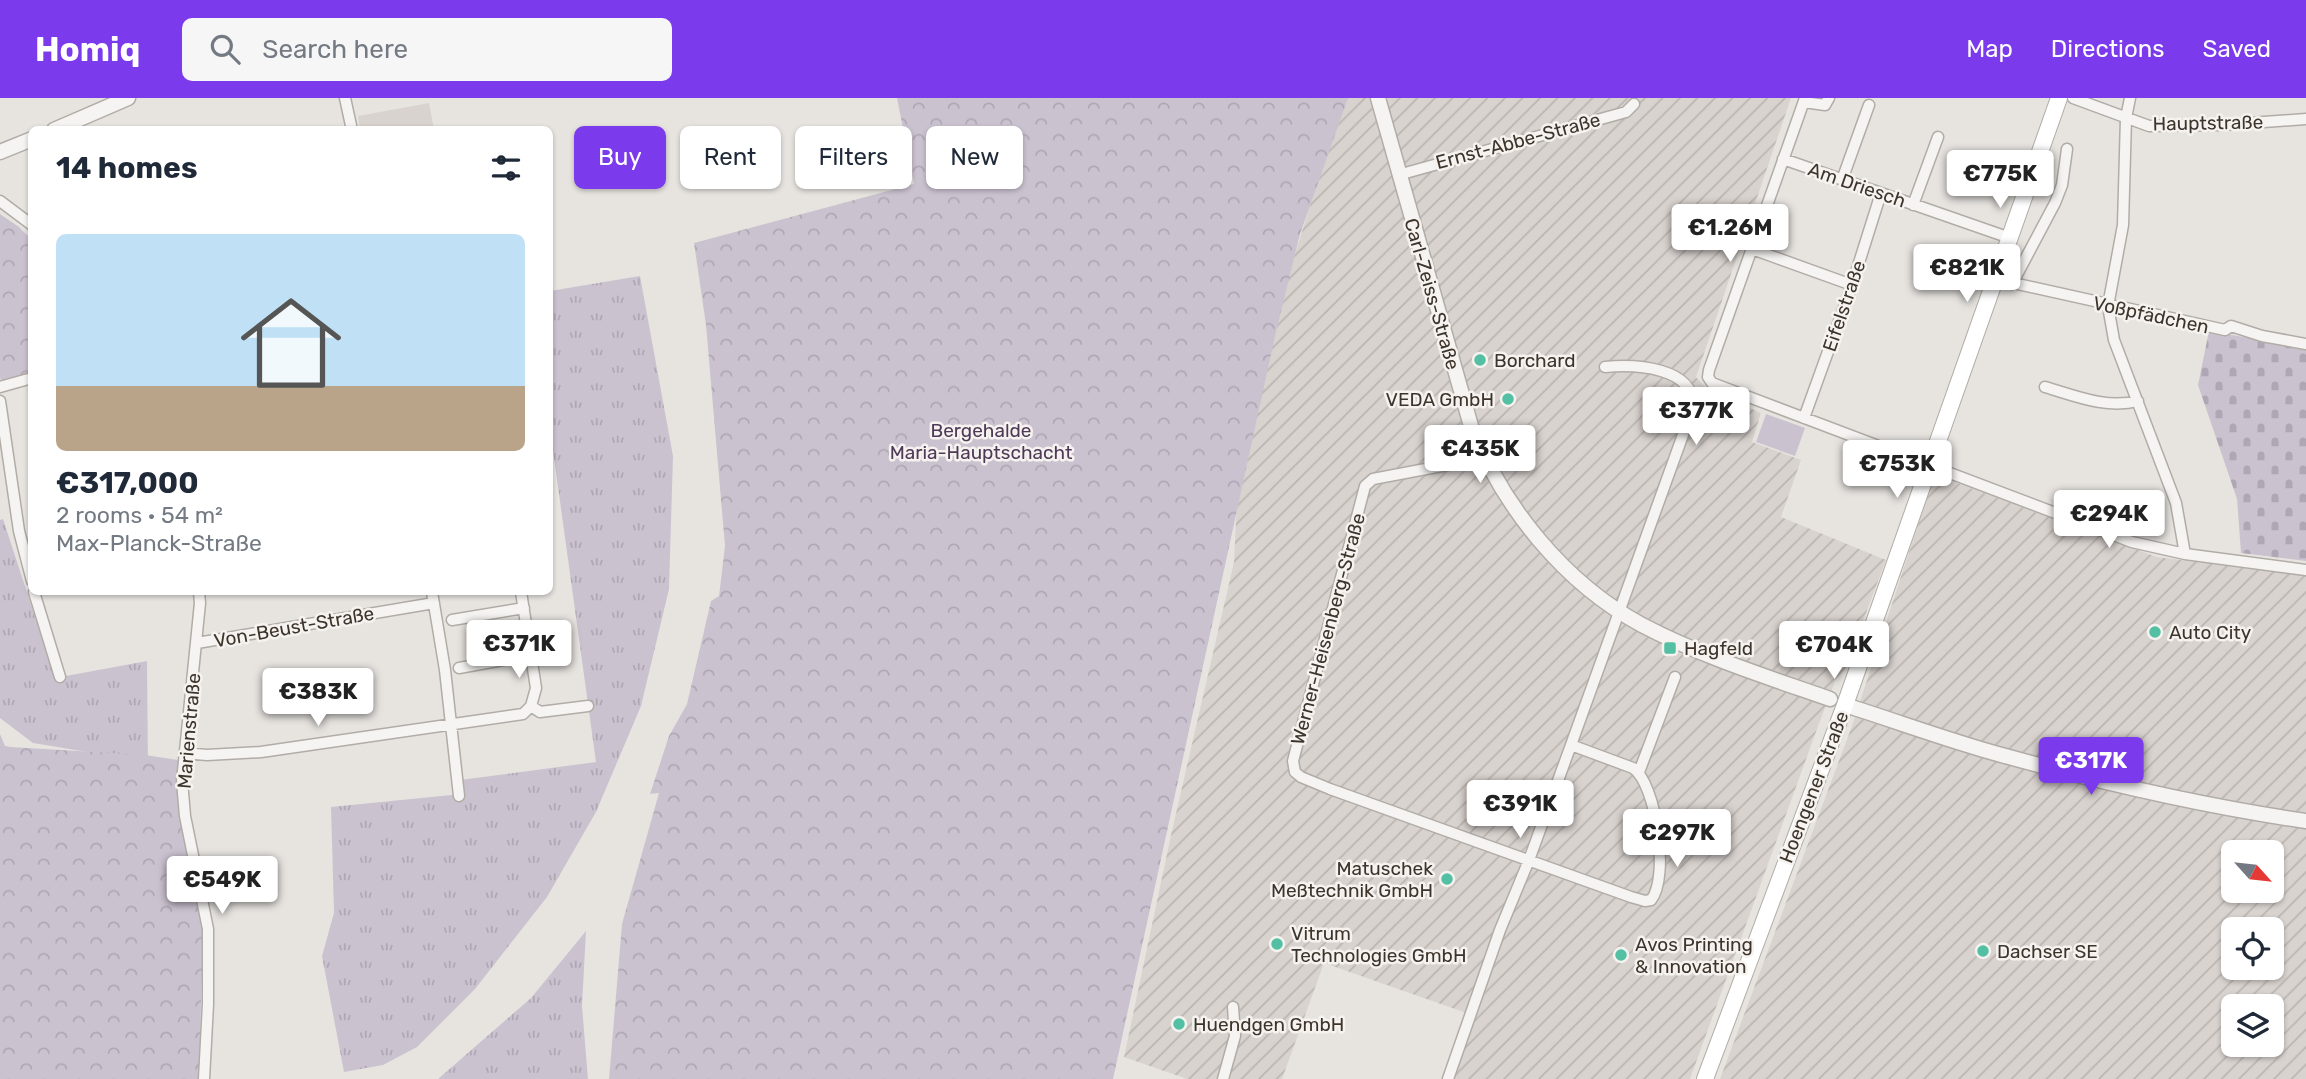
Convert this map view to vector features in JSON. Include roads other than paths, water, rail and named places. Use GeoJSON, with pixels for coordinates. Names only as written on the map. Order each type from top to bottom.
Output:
{"type":"FeatureCollection","features":[{"type":"Feature","properties":{"kind":"main road","name":"Hoengener Straße"},"geometry":{"type":"LineString","coordinates":[[1705,1079],[1838,702],[1930,464],[2059,98]]}},
{"type":"Feature","properties":{"kind":"street"},"geometry":{"type":"LineString","coordinates":[[71,126],[103,103],[128,98]]}},
{"type":"Feature","properties":{"kind":"street"},"geometry":{"type":"LineString","coordinates":[[345,98],[351,126]]}},
{"type":"Feature","properties":{"kind":"street","name":"Carl-Zeiss-Straße"},"geometry":{"type":"LineString","coordinates":[[1378,98],[1461,397],[1485,458],[1502,489],[1541,542],[1560,563],[1619,610],[1674,641],[1838,702],[1995,753],[2072,774],[2306,821]]}},
{"type":"Feature","properties":{"kind":"street"},"geometry":{"type":"LineString","coordinates":[[1829,98],[1820,106],[1805,100],[1708,377],[1712,383],[2132,542],[2185,554],[2306,570]]}},
{"type":"Feature","properties":{"kind":"street","name":"Hauptstraße"},"geometry":{"type":"LineString","coordinates":[[2073,98],[2149,126],[2222,125],[2306,119]]}},
{"type":"Feature","properties":{"kind":"street"},"geometry":{"type":"LineString","coordinates":[[2130,98],[2126,118],[2123,225],[2108,306],[2114,341],[2176,503],[2185,554]]}},
{"type":"Feature","properties":{"kind":"street","name":"Ernst-Abbe-Straße"},"geometry":{"type":"LineString","coordinates":[[1398,175],[1626,112],[1634,104]]}},
{"type":"Feature","properties":{"kind":"street"},"geometry":{"type":"LineString","coordinates":[[1842,180],[1869,105]]}},
{"type":"Feature","properties":{"kind":"street"},"geometry":{"type":"LineString","coordinates":[[1913,205],[1938,137]]}},
{"type":"Feature","properties":{"kind":"street"},"geometry":{"type":"LineString","coordinates":[[0,152],[28,141]]}},
{"type":"Feature","properties":{"kind":"street"},"geometry":{"type":"LineString","coordinates":[[2012,285],[2055,203],[2062,185],[2067,149]]}},
{"type":"Feature","properties":{"kind":"street","name":"Am Driesch"},"geometry":{"type":"LineString","coordinates":[[1783,159],[2010,238]]}},
{"type":"Feature","properties":{"kind":"street","name":"Eifelstraße"},"geometry":{"type":"LineString","coordinates":[[1804,418],[1852,285],[1881,193]]}},
{"type":"Feature","properties":{"kind":"street"},"geometry":{"type":"LineString","coordinates":[[0,201],[28,222]]}},
{"type":"Feature","properties":{"kind":"street"},"geometry":{"type":"LineString","coordinates":[[1752,249],[1852,285]]}},
{"type":"Feature","properties":{"kind":"street","name":"Voßpfädchen"},"geometry":{"type":"LineString","coordinates":[[1995,279],[2108,306],[2225,330],[2231,326],[2306,344]]}},
{"type":"Feature","properties":{"kind":"street"},"geometry":{"type":"LineString","coordinates":[[1448,1079],[1500,930],[1572,745],[1688,422],[1694,395],[1680,379],[1644,366],[1605,367]]}},
{"type":"Feature","properties":{"kind":"street"},"geometry":{"type":"LineString","coordinates":[[0,387],[28,379]]}},
{"type":"Feature","properties":{"kind":"street"},"geometry":{"type":"LineString","coordinates":[[2045,387],[2099,402],[2120,405],[2138,401]]}},
{"type":"Feature","properties":{"kind":"street"},"geometry":{"type":"LineString","coordinates":[[0,401],[5,463],[28,566]]}},
{"type":"Feature","properties":{"kind":"street","name":"Werner-Heisenberg-Straße"},"geometry":{"type":"LineString","coordinates":[[1485,458],[1373,479],[1365,486],[1293,761],[1294,772],[1309,781],[1529,860]]}},
{"type":"Feature","properties":{"kind":"street"},"geometry":{"type":"LineString","coordinates":[[35,595],[60,677]]}},
{"type":"Feature","properties":{"kind":"street","name":"Marienstraße"},"geometry":{"type":"LineString","coordinates":[[199,595],[197,643],[182,780],[185,816],[208,929],[204,1079]]}},
{"type":"Feature","properties":{"kind":"street"},"geometry":{"type":"LineString","coordinates":[[184,753],[207,755],[261,752],[523,714],[531,706],[536,688],[522,595]]}},
{"type":"Feature","properties":{"kind":"street"},"geometry":{"type":"LineString","coordinates":[[433,597],[459,796]]}},
{"type":"Feature","properties":{"kind":"street","name":"Von-Beust-Straße"},"geometry":{"type":"LineString","coordinates":[[197,643],[433,597]]}},
{"type":"Feature","properties":{"kind":"street"},"geometry":{"type":"LineString","coordinates":[[452,620],[524,608]]}},
{"type":"Feature","properties":{"kind":"street"},"geometry":{"type":"LineString","coordinates":[[459,668],[531,655]]}},
{"type":"Feature","properties":{"kind":"street"},"geometry":{"type":"LineString","coordinates":[[1529,860],[1631,897],[1651,900],[1657,887],[1661,851],[1655,817],[1639,772],[1675,677]]}},
{"type":"Feature","properties":{"kind":"street"},"geometry":{"type":"LineString","coordinates":[[531,706],[540,712],[587,706]]}},
{"type":"Feature","properties":{"kind":"street"},"geometry":{"type":"LineString","coordinates":[[1572,745],[1639,772]]}},
{"type":"Feature","properties":{"kind":"street"},"geometry":{"type":"LineString","coordinates":[[1223,1079],[1235,1035],[1233,1007]]}},
{"type":"Feature","properties":{"kind":"place","name":"Borchard"},"geometry":{"type":"Point","coordinates":[1480,360]}},
{"type":"Feature","properties":{"kind":"place","name":"VEDA GmbH"},"geometry":{"type":"Point","coordinates":[1508,399]}},
{"type":"Feature","properties":{"kind":"place","name":"Auto City"},"geometry":{"type":"Point","coordinates":[2155,632]}},
{"type":"Feature","properties":{"kind":"place","name":"Hagfeld"},"geometry":{"type":"Point","coordinates":[1670,648]}},
{"type":"Feature","properties":{"kind":"place","name":"Matuschek Meßtechnik GmbH"},"geometry":{"type":"Point","coordinates":[1447,879]}},
{"type":"Feature","properties":{"kind":"place","name":"Vitrum Technologies GmbH"},"geometry":{"type":"Point","coordinates":[1277,944]}},
{"type":"Feature","properties":{"kind":"place","name":"Dachser SE"},"geometry":{"type":"Point","coordinates":[1983,951]}},
{"type":"Feature","properties":{"kind":"place","name":"Avos Printing & Innovation"},"geometry":{"type":"Point","coordinates":[1621,955]}},
{"type":"Feature","properties":{"kind":"place","name":"Huendgen GmbH"},"geometry":{"type":"Point","coordinates":[1179,1024]}},
{"type":"Feature","properties":{"kind":"park label","name":"Bergehalde Maria-Hauptschacht"},"geometry":{"type":"Point","coordinates":[981,441]}}]}
